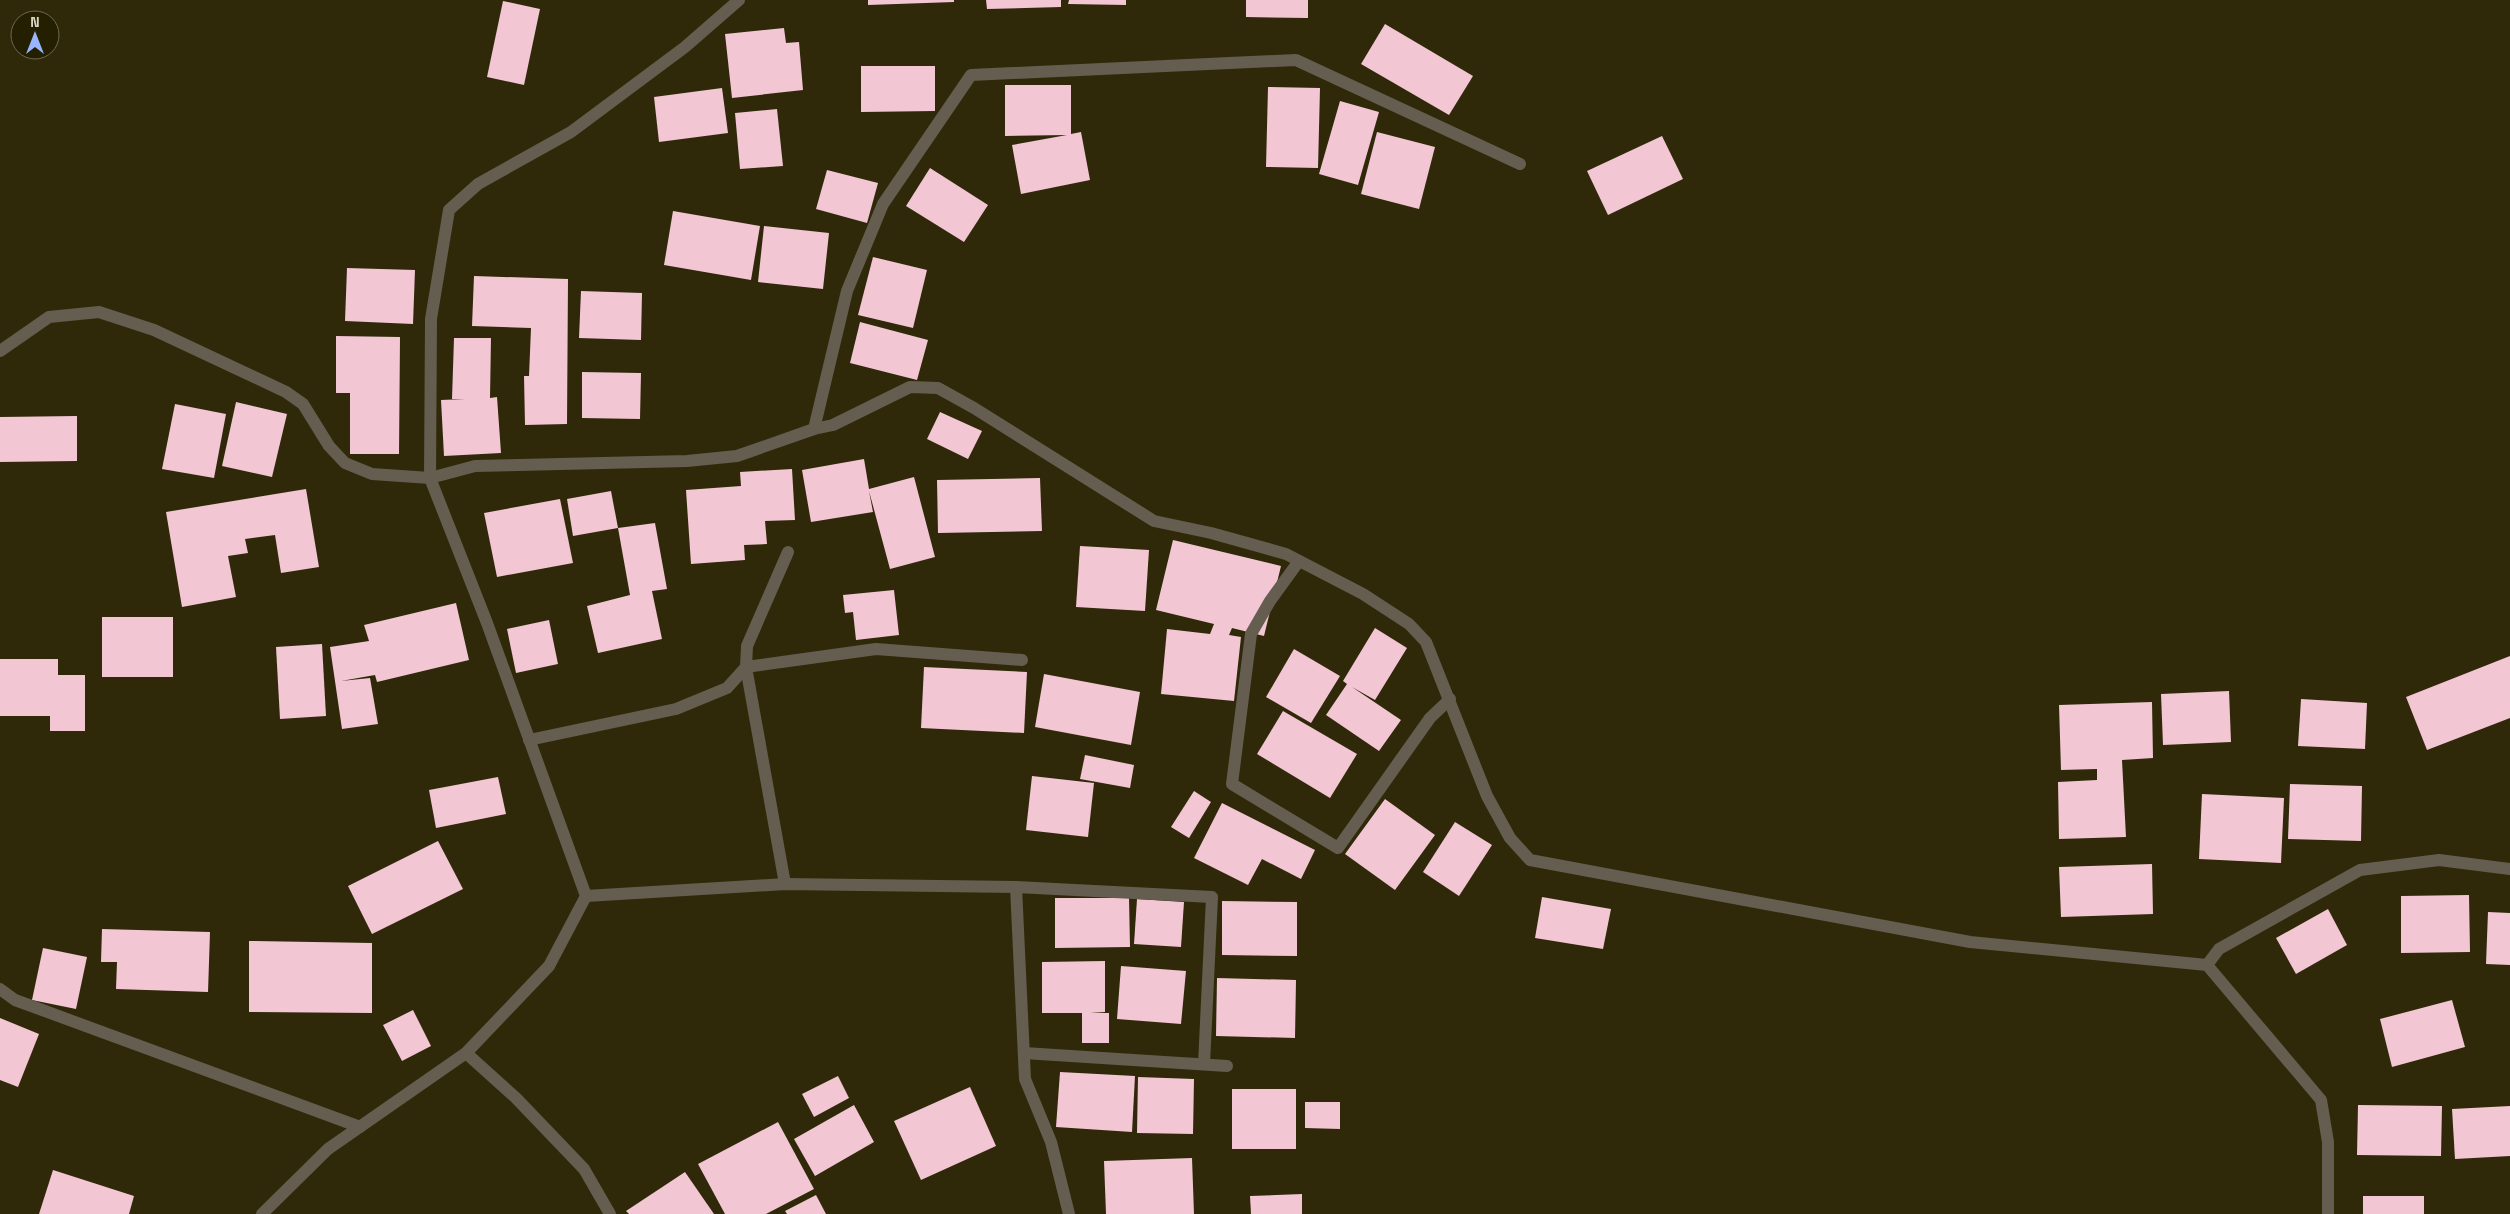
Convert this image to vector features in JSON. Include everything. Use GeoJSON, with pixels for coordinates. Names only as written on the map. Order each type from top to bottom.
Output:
{"type":"FeatureCollection","features":[{"type":"Feature","properties":{"kind":"street"},"geometry":{"type":"LineString","coordinates":[[262,1214],[328,1149],[466,1053],[550,966],[586,896],[430,478],[431,319],[449,210],[478,184],[571,132],[685,47],[739,0]]}},
{"type":"Feature","properties":{"kind":"street"},"geometry":{"type":"LineString","coordinates":[[814,429],[847,291],[883,204],[971,75],[1296,60],[1520,164]]}},
{"type":"Feature","properties":{"kind":"street"},"geometry":{"type":"LineString","coordinates":[[0,351],[49,317],[99,312],[154,330],[286,392],[303,404],[329,446],[346,463],[372,474],[430,478],[475,466],[687,461],[737,456],[814,429],[833,425],[910,387],[938,388],[974,408],[1154,522],[1220,536],[1286,554],[1363,594],[1409,624],[1426,642],[1487,796],[1510,838],[1530,860],[1970,942],[2207,965],[2321,1100],[2328,1142],[2328,1214]]}},
{"type":"Feature","properties":{"kind":"street"},"geometry":{"type":"LineString","coordinates":[[785,884],[746,667],[747,646],[788,552]]}},
{"type":"Feature","properties":{"kind":"street"},"geometry":{"type":"LineString","coordinates":[[1299,561],[1270,601],[1251,634],[1232,784],[1338,848],[1430,718],[1450,699]]}},
{"type":"Feature","properties":{"kind":"street"},"geometry":{"type":"LineString","coordinates":[[529,740],[676,709],[726,688],[746,667],[876,649],[1022,660]]}},
{"type":"Feature","properties":{"kind":"street"},"geometry":{"type":"LineString","coordinates":[[2207,965],[2219,949],[2360,870],[2439,860],[2510,869]]}},
{"type":"Feature","properties":{"kind":"street"},"geometry":{"type":"LineString","coordinates":[[586,896],[785,884],[1016,887],[1212,897],[1204,1064]]}},
{"type":"Feature","properties":{"kind":"street"},"geometry":{"type":"LineString","coordinates":[[1016,887],[1025,1079],[1052,1142],[1069,1214]]}},
{"type":"Feature","properties":{"kind":"street"},"geometry":{"type":"LineString","coordinates":[[0,989],[14,1000],[360,1127]]}},
{"type":"Feature","properties":{"kind":"street"},"geometry":{"type":"LineString","coordinates":[[466,1053],[516,1098],[584,1169],[610,1214]]}},
{"type":"Feature","properties":{"kind":"street"},"geometry":{"type":"LineString","coordinates":[[1024,1053],[1227,1066]]}},
{"type":"Feature","properties":{"kind":"building"},"geometry":{"type":"Polygon","coordinates":[[[868,0],[954,0],[954,2],[868,5],[868,0]]]}},
{"type":"Feature","properties":{"kind":"building"},"geometry":{"type":"Polygon","coordinates":[[[986,0],[1061,0],[1061,7],[987,9],[986,0]]]}},
{"type":"Feature","properties":{"kind":"building"},"geometry":{"type":"Polygon","coordinates":[[[1069,0],[1126,0],[1126,5],[1068,4],[1069,0]]]}},
{"type":"Feature","properties":{"kind":"building"},"geometry":{"type":"Polygon","coordinates":[[[1246,0],[1308,0],[1308,18],[1246,17],[1246,0]]]}},
{"type":"Feature","properties":{"kind":"building"},"geometry":{"type":"Polygon","coordinates":[[[503,1],[540,9],[524,85],[487,77],[503,1]]]}},
{"type":"Feature","properties":{"kind":"building"},"geometry":{"type":"Polygon","coordinates":[[[1385,24],[1473,76],[1449,115],[1361,64],[1385,24]]]}},
{"type":"Feature","properties":{"kind":"building"},"geometry":{"type":"Polygon","coordinates":[[[784,28],[786,43],[799,42],[803,90],[732,98],[725,34],[784,28]]]}},
{"type":"Feature","properties":{"kind":"building"},"geometry":{"type":"Polygon","coordinates":[[[861,66],[935,66],[935,111],[861,112],[861,66]]]}},
{"type":"Feature","properties":{"kind":"building"},"geometry":{"type":"Polygon","coordinates":[[[1005,85],[1071,85],[1071,134],[1081,132],[1090,180],[1021,194],[1012,145],[1067,135],[1005,136],[1005,85]]]}},
{"type":"Feature","properties":{"kind":"building"},"geometry":{"type":"Polygon","coordinates":[[[1268,87],[1320,88],[1318,168],[1266,167],[1268,87]]]}},
{"type":"Feature","properties":{"kind":"building"},"geometry":{"type":"Polygon","coordinates":[[[722,88],[728,133],[659,142],[654,97],[722,88]]]}},
{"type":"Feature","properties":{"kind":"building"},"geometry":{"type":"Polygon","coordinates":[[[1340,101],[1379,112],[1358,185],[1319,174],[1340,101]]]}},
{"type":"Feature","properties":{"kind":"building"},"geometry":{"type":"Polygon","coordinates":[[[777,109],[783,166],[740,169],[735,113],[777,109]]]}},
{"type":"Feature","properties":{"kind":"building"},"geometry":{"type":"Polygon","coordinates":[[[1377,132],[1435,147],[1419,209],[1361,194],[1377,132]]]}},
{"type":"Feature","properties":{"kind":"building"},"geometry":{"type":"Polygon","coordinates":[[[1662,136],[1683,179],[1608,215],[1587,171],[1662,136]]]}},
{"type":"Feature","properties":{"kind":"building"},"geometry":{"type":"Polygon","coordinates":[[[930,168],[988,205],[964,242],[906,206],[930,168]]]}},
{"type":"Feature","properties":{"kind":"building"},"geometry":{"type":"Polygon","coordinates":[[[827,170],[878,183],[867,223],[816,209],[827,170]]]}},
{"type":"Feature","properties":{"kind":"building"},"geometry":{"type":"Polygon","coordinates":[[[673,211],[760,226],[751,280],[664,265],[673,211]]]}},
{"type":"Feature","properties":{"kind":"building"},"geometry":{"type":"Polygon","coordinates":[[[764,226],[829,233],[823,289],[758,282],[764,226]]]}},
{"type":"Feature","properties":{"kind":"building"},"geometry":{"type":"Polygon","coordinates":[[[873,257],[927,270],[913,328],[858,315],[873,257]]]}},
{"type":"Feature","properties":{"kind":"building"},"geometry":{"type":"Polygon","coordinates":[[[347,268],[415,270],[413,324],[345,321],[347,268]]]}},
{"type":"Feature","properties":{"kind":"building"},"geometry":{"type":"Polygon","coordinates":[[[474,276],[568,279],[567,424],[525,425],[524,376],[529,376],[531,328],[472,326],[474,276]]]}},
{"type":"Feature","properties":{"kind":"building"},"geometry":{"type":"Polygon","coordinates":[[[581,291],[642,293],[641,340],[579,338],[581,291]]]}},
{"type":"Feature","properties":{"kind":"building"},"geometry":{"type":"Polygon","coordinates":[[[860,322],[928,340],[917,380],[850,363],[860,322]]]}},
{"type":"Feature","properties":{"kind":"building"},"geometry":{"type":"Polygon","coordinates":[[[336,336],[400,337],[399,454],[350,454],[350,393],[336,393],[336,336]]]}},
{"type":"Feature","properties":{"kind":"building"},"geometry":{"type":"Polygon","coordinates":[[[454,338],[491,338],[490,398],[497,397],[501,453],[444,456],[441,400],[465,399],[452,399],[454,338]]]}},
{"type":"Feature","properties":{"kind":"building"},"geometry":{"type":"Polygon","coordinates":[[[582,372],[641,373],[640,419],[582,418],[582,372]]]}},
{"type":"Feature","properties":{"kind":"building"},"geometry":{"type":"Polygon","coordinates":[[[236,402],[287,414],[272,477],[222,466],[236,402]]]}},
{"type":"Feature","properties":{"kind":"building"},"geometry":{"type":"Polygon","coordinates":[[[175,404],[226,414],[214,478],[162,469],[175,404]]]}},
{"type":"Feature","properties":{"kind":"building"},"geometry":{"type":"Polygon","coordinates":[[[940,412],[982,431],[968,459],[927,439],[940,412]]]}},
{"type":"Feature","properties":{"kind":"building"},"geometry":{"type":"Polygon","coordinates":[[[77,416],[77,461],[0,462],[0,417],[77,416]]]}},
{"type":"Feature","properties":{"kind":"building"},"geometry":{"type":"Polygon","coordinates":[[[864,459],[869,489],[914,477],[935,557],[890,569],[869,491],[873,512],[811,522],[802,470],[864,459]]]}},
{"type":"Feature","properties":{"kind":"building"},"geometry":{"type":"Polygon","coordinates":[[[792,469],[795,520],[765,521],[767,544],[744,545],[745,560],[691,564],[686,490],[741,486],[740,472],[792,469]]]}},
{"type":"Feature","properties":{"kind":"building"},"geometry":{"type":"Polygon","coordinates":[[[1040,478],[1042,531],[938,533],[937,480],[1040,478]]]}},
{"type":"Feature","properties":{"kind":"building"},"geometry":{"type":"Polygon","coordinates":[[[306,489],[319,567],[281,573],[275,535],[245,539],[248,553],[228,556],[236,597],[182,607],[166,512],[306,489]]]}},
{"type":"Feature","properties":{"kind":"building"},"geometry":{"type":"Polygon","coordinates":[[[611,491],[618,528],[573,536],[567,499],[611,491]]]}},
{"type":"Feature","properties":{"kind":"building"},"geometry":{"type":"Polygon","coordinates":[[[560,499],[573,563],[497,577],[484,513],[560,499]]]}},
{"type":"Feature","properties":{"kind":"building"},"geometry":{"type":"Polygon","coordinates":[[[655,523],[667,589],[652,591],[662,639],[598,653],[587,606],[630,595],[618,528],[655,523]]]}},
{"type":"Feature","properties":{"kind":"building"},"geometry":{"type":"Polygon","coordinates":[[[1173,540],[1281,566],[1264,636],[1232,628],[1229,635],[1241,637],[1234,701],[1161,694],[1167,629],[1210,634],[1214,624],[1156,610],[1173,540]]]}},
{"type":"Feature","properties":{"kind":"building"},"geometry":{"type":"Polygon","coordinates":[[[1080,546],[1149,550],[1145,611],[1076,607],[1080,546]]]}},
{"type":"Feature","properties":{"kind":"building"},"geometry":{"type":"Polygon","coordinates":[[[894,590],[899,635],[856,640],[853,612],[845,613],[843,595],[894,590]]]}},
{"type":"Feature","properties":{"kind":"building"},"geometry":{"type":"Polygon","coordinates":[[[456,603],[469,660],[377,682],[375,675],[341,681],[370,678],[378,724],[342,729],[330,647],[369,641],[364,625],[456,603]]]}},
{"type":"Feature","properties":{"kind":"building"},"geometry":{"type":"Polygon","coordinates":[[[102,617],[173,617],[173,677],[102,677],[102,617]]]}},
{"type":"Feature","properties":{"kind":"building"},"geometry":{"type":"Polygon","coordinates":[[[549,620],[558,664],[516,673],[507,629],[549,620]]]}},
{"type":"Feature","properties":{"kind":"building"},"geometry":{"type":"Polygon","coordinates":[[[1375,628],[1407,648],[1375,700],[1352,687],[1401,720],[1379,751],[1326,715],[1347,684],[1343,681],[1375,628]]]}},
{"type":"Feature","properties":{"kind":"building"},"geometry":{"type":"Polygon","coordinates":[[[322,644],[326,716],[280,719],[276,647],[322,644]]]}},
{"type":"Feature","properties":{"kind":"building"},"geometry":{"type":"Polygon","coordinates":[[[1294,649],[1340,676],[1311,723],[1266,697],[1294,649]]]}},
{"type":"Feature","properties":{"kind":"building"},"geometry":{"type":"Polygon","coordinates":[[[2510,656],[2510,718],[2427,750],[2406,697],[2510,656]]]}},
{"type":"Feature","properties":{"kind":"building"},"geometry":{"type":"Polygon","coordinates":[[[0,659],[58,659],[58,675],[85,675],[85,731],[50,731],[50,716],[0,716],[0,659]]]}},
{"type":"Feature","properties":{"kind":"building"},"geometry":{"type":"Polygon","coordinates":[[[924,667],[1027,672],[1024,733],[921,728],[924,667]]]}},
{"type":"Feature","properties":{"kind":"building"},"geometry":{"type":"Polygon","coordinates":[[[1044,674],[1140,692],[1131,745],[1035,727],[1044,674]]]}},
{"type":"Feature","properties":{"kind":"building"},"geometry":{"type":"Polygon","coordinates":[[[2229,691],[2231,742],[2163,745],[2161,694],[2229,691]]]}},
{"type":"Feature","properties":{"kind":"building"},"geometry":{"type":"Polygon","coordinates":[[[2301,699],[2367,703],[2365,749],[2298,746],[2301,699]]]}},
{"type":"Feature","properties":{"kind":"building"},"geometry":{"type":"Polygon","coordinates":[[[2152,702],[2153,758],[2122,760],[2126,837],[2059,839],[2058,782],[2097,780],[2097,769],[2061,770],[2059,705],[2152,702]]]}},
{"type":"Feature","properties":{"kind":"building"},"geometry":{"type":"Polygon","coordinates":[[[1283,711],[1357,754],[1330,798],[1257,754],[1283,711]]]}},
{"type":"Feature","properties":{"kind":"building"},"geometry":{"type":"Polygon","coordinates":[[[1085,755],[1134,765],[1130,788],[1080,779],[1085,755]]]}},
{"type":"Feature","properties":{"kind":"building"},"geometry":{"type":"Polygon","coordinates":[[[1032,776],[1094,783],[1088,837],[1026,830],[1032,776]]]}},
{"type":"Feature","properties":{"kind":"building"},"geometry":{"type":"Polygon","coordinates":[[[498,777],[506,814],[436,828],[429,790],[498,777]]]}},
{"type":"Feature","properties":{"kind":"building"},"geometry":{"type":"Polygon","coordinates":[[[2290,784],[2362,786],[2361,841],[2288,839],[2290,784]]]}},
{"type":"Feature","properties":{"kind":"building"},"geometry":{"type":"Polygon","coordinates":[[[1194,791],[1211,802],[1189,838],[1171,827],[1194,791]]]}},
{"type":"Feature","properties":{"kind":"building"},"geometry":{"type":"Polygon","coordinates":[[[2202,794],[2284,798],[2281,863],[2199,859],[2202,794]]]}},
{"type":"Feature","properties":{"kind":"building"},"geometry":{"type":"Polygon","coordinates":[[[1385,799],[1435,835],[1395,890],[1345,854],[1385,799]]]}},
{"type":"Feature","properties":{"kind":"building"},"geometry":{"type":"Polygon","coordinates":[[[1222,803],[1315,850],[1301,879],[1262,859],[1248,885],[1194,858],[1222,803]]]}},
{"type":"Feature","properties":{"kind":"building"},"geometry":{"type":"Polygon","coordinates":[[[1455,822],[1492,845],[1459,896],[1423,872],[1455,822]]]}},
{"type":"Feature","properties":{"kind":"building"},"geometry":{"type":"Polygon","coordinates":[[[438,841],[463,889],[372,934],[348,886],[438,841]]]}},
{"type":"Feature","properties":{"kind":"building"},"geometry":{"type":"Polygon","coordinates":[[[2152,864],[2153,914],[2061,917],[2059,867],[2152,864]]]}},
{"type":"Feature","properties":{"kind":"building"},"geometry":{"type":"Polygon","coordinates":[[[2469,895],[2470,952],[2401,953],[2401,896],[2469,895]]]}},
{"type":"Feature","properties":{"kind":"building"},"geometry":{"type":"Polygon","coordinates":[[[1542,897],[1611,909],[1603,949],[1535,938],[1542,897]]]}},
{"type":"Feature","properties":{"kind":"building"},"geometry":{"type":"Polygon","coordinates":[[[1055,898],[1129,898],[1130,947],[1055,948],[1055,898]]]}},
{"type":"Feature","properties":{"kind":"building"},"geometry":{"type":"Polygon","coordinates":[[[1137,899],[1184,902],[1181,947],[1134,944],[1137,899]]]}},
{"type":"Feature","properties":{"kind":"building"},"geometry":{"type":"Polygon","coordinates":[[[1222,901],[1297,902],[1297,956],[1222,955],[1222,901]]]}},
{"type":"Feature","properties":{"kind":"building"},"geometry":{"type":"Polygon","coordinates":[[[2328,909],[2347,945],[2296,974],[2276,938],[2328,909]]]}},
{"type":"Feature","properties":{"kind":"building"},"geometry":{"type":"Polygon","coordinates":[[[2488,912],[2510,913],[2510,965],[2486,964],[2488,912]]]}},
{"type":"Feature","properties":{"kind":"building"},"geometry":{"type":"Polygon","coordinates":[[[102,929],[210,932],[208,992],[116,989],[117,962],[101,962],[102,929]]]}},
{"type":"Feature","properties":{"kind":"building"},"geometry":{"type":"Polygon","coordinates":[[[249,941],[372,943],[372,1013],[249,1012],[249,941]]]}},
{"type":"Feature","properties":{"kind":"building"},"geometry":{"type":"Polygon","coordinates":[[[43,948],[87,957],[76,1009],[32,1000],[43,948]]]}},
{"type":"Feature","properties":{"kind":"building"},"geometry":{"type":"Polygon","coordinates":[[[1105,961],[1105,1012],[1090,1013],[1109,1013],[1109,1043],[1082,1043],[1082,1013],[1042,1013],[1042,962],[1105,961]]]}},
{"type":"Feature","properties":{"kind":"building"},"geometry":{"type":"Polygon","coordinates":[[[1121,966],[1186,971],[1181,1024],[1117,1019],[1121,966]]]}},
{"type":"Feature","properties":{"kind":"building"},"geometry":{"type":"Polygon","coordinates":[[[1217,978],[1296,980],[1295,1038],[1216,1036],[1217,978]]]}},
{"type":"Feature","properties":{"kind":"building"},"geometry":{"type":"Polygon","coordinates":[[[2452,1000],[2465,1047],[2392,1067],[2380,1019],[2452,1000]]]}},
{"type":"Feature","properties":{"kind":"building"},"geometry":{"type":"Polygon","coordinates":[[[413,1010],[431,1046],[402,1061],[383,1025],[413,1010]]]}},
{"type":"Feature","properties":{"kind":"building"},"geometry":{"type":"Polygon","coordinates":[[[0,1018],[39,1034],[18,1087],[0,1080],[0,1018]]]}},
{"type":"Feature","properties":{"kind":"building"},"geometry":{"type":"Polygon","coordinates":[[[1060,1072],[1135,1076],[1132,1132],[1056,1127],[1060,1072]]]}},
{"type":"Feature","properties":{"kind":"building"},"geometry":{"type":"Polygon","coordinates":[[[838,1076],[849,1098],[814,1117],[802,1094],[838,1076]]]}},
{"type":"Feature","properties":{"kind":"building"},"geometry":{"type":"Polygon","coordinates":[[[1138,1077],[1194,1079],[1193,1134],[1137,1133],[1138,1077]]]}},
{"type":"Feature","properties":{"kind":"building"},"geometry":{"type":"Polygon","coordinates":[[[970,1087],[996,1146],[921,1180],[894,1121],[970,1087]]]}},
{"type":"Feature","properties":{"kind":"building"},"geometry":{"type":"Polygon","coordinates":[[[1232,1089],[1296,1089],[1296,1149],[1232,1149],[1232,1089]]]}},
{"type":"Feature","properties":{"kind":"building"},"geometry":{"type":"Polygon","coordinates":[[[1305,1102],[1340,1102],[1340,1129],[1305,1128],[1305,1102]]]}},
{"type":"Feature","properties":{"kind":"building"},"geometry":{"type":"Polygon","coordinates":[[[854,1105],[874,1142],[815,1176],[794,1139],[854,1105]]]}},
{"type":"Feature","properties":{"kind":"building"},"geometry":{"type":"Polygon","coordinates":[[[2358,1105],[2442,1106],[2441,1156],[2357,1155],[2358,1105]]]}},
{"type":"Feature","properties":{"kind":"building"},"geometry":{"type":"Polygon","coordinates":[[[2510,1106],[2510,1156],[2455,1159],[2452,1109],[2510,1106]]]}},
{"type":"Feature","properties":{"kind":"building"},"geometry":{"type":"Polygon","coordinates":[[[778,1122],[814,1189],[766,1214],[725,1214],[698,1164],[778,1122]]]}},
{"type":"Feature","properties":{"kind":"building"},"geometry":{"type":"Polygon","coordinates":[[[1192,1158],[1194,1214],[1106,1214],[1104,1161],[1192,1158]]]}},
{"type":"Feature","properties":{"kind":"building"},"geometry":{"type":"Polygon","coordinates":[[[53,1170],[134,1196],[129,1214],[39,1214],[53,1170]]]}},
{"type":"Feature","properties":{"kind":"building"},"geometry":{"type":"Polygon","coordinates":[[[685,1172],[714,1214],[629,1214],[626,1211],[685,1172]]]}},
{"type":"Feature","properties":{"kind":"building"},"geometry":{"type":"Polygon","coordinates":[[[1302,1194],[1302,1214],[1251,1214],[1250,1196],[1302,1194]]]}},
{"type":"Feature","properties":{"kind":"building"},"geometry":{"type":"Polygon","coordinates":[[[816,1195],[826,1214],[787,1214],[785,1211],[816,1195]]]}},
{"type":"Feature","properties":{"kind":"building"},"geometry":{"type":"Polygon","coordinates":[[[2363,1196],[2424,1196],[2424,1214],[2363,1214],[2363,1196]]]}}]}
